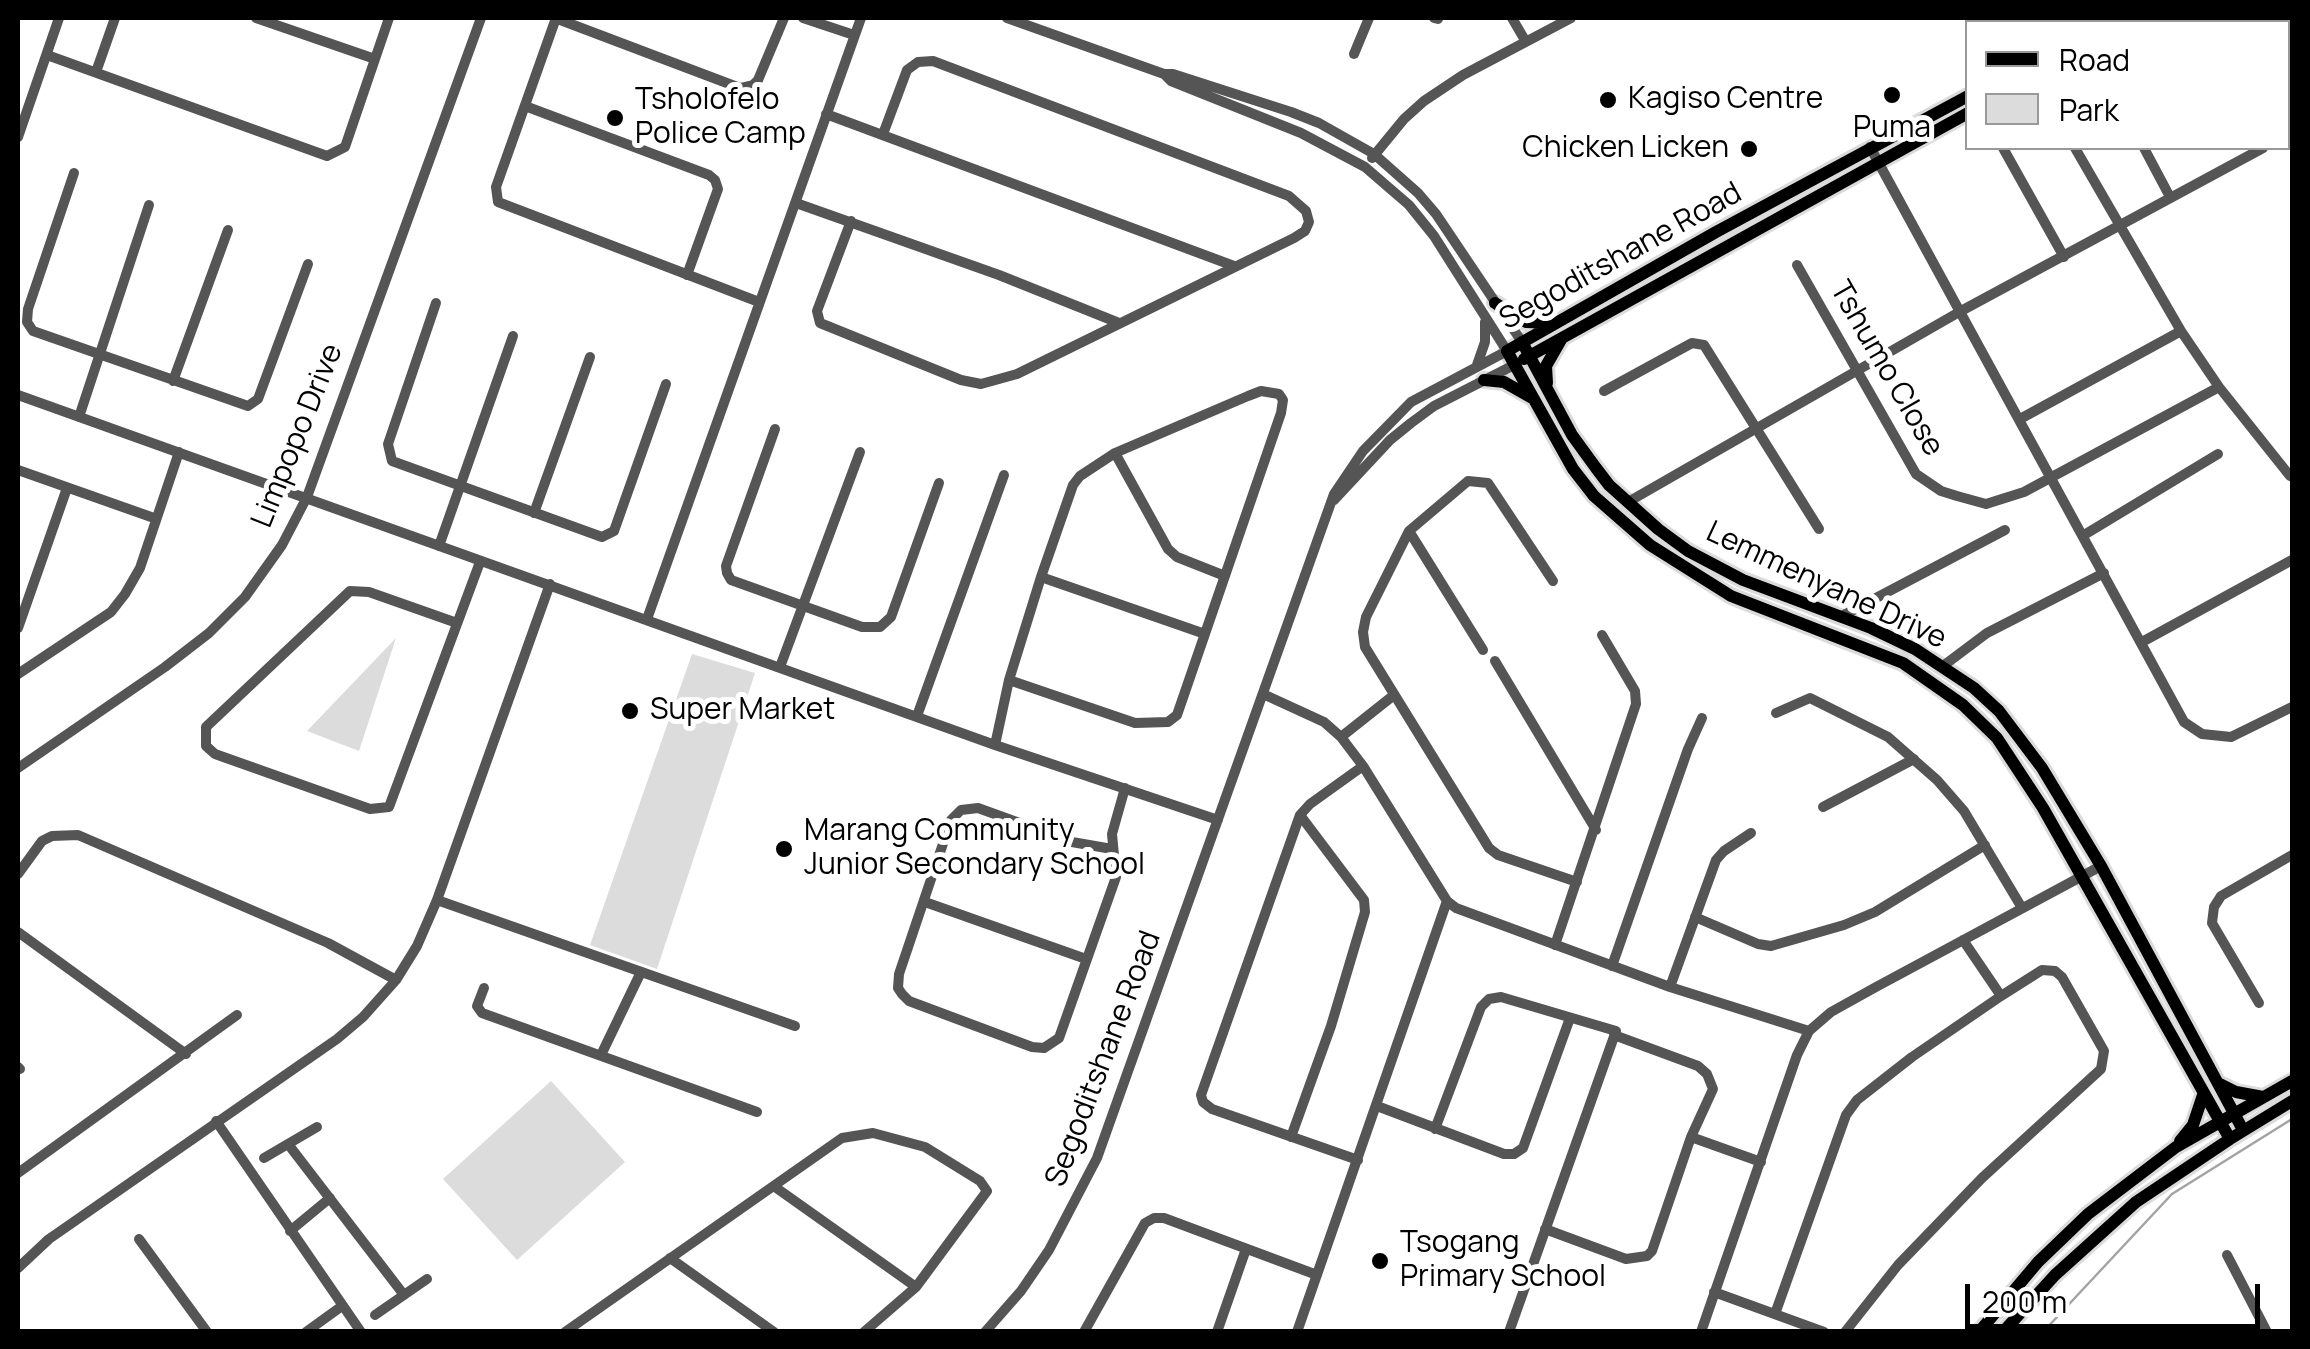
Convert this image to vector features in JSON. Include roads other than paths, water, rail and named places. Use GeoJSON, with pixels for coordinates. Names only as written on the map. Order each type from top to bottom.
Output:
{"type":"FeatureCollection","features":[{"type":"Feature","properties":{"kind":"main road","name":"Segoditshane Road"},"geometry":{"type":"LineString","coordinates":[[1507,351],[1965,98]]}},
{"type":"Feature","properties":{"kind":"main road","name":"Segoditshane Road"},"geometry":{"type":"LineString","coordinates":[[1516,364],[1965,114]]}},
{"type":"Feature","properties":{"kind":"main road"},"geometry":{"type":"LineString","coordinates":[[1495,303],[1526,322],[1556,322]]}},
{"type":"Feature","properties":{"kind":"main road"},"geometry":{"type":"LineString","coordinates":[[1549,392],[1546,366],[1564,336]]}},
{"type":"Feature","properties":{"kind":"main road","name":"Lemmenyane Drive"},"geometry":{"type":"LineString","coordinates":[[1522,342],[1572,436],[1596,468],[1658,529],[1743,580],[1892,637],[1943,666],[1999,710],[2101,866],[2243,1130]]}},
{"type":"Feature","properties":{"kind":"main road","name":"Lemmenyane Drive"},"geometry":{"type":"LineString","coordinates":[[1507,351],[1573,469],[1594,496],[1650,545],[1732,596],[1903,663],[1962,705],[1998,738],[2016,762],[2230,1139]]}},
{"type":"Feature","properties":{"kind":"main road"},"geometry":{"type":"LineString","coordinates":[[1484,380],[1504,382],[1536,400]]}},
{"type":"Feature","properties":{"kind":"main road"},"geometry":{"type":"LineString","coordinates":[[1979,1332],[2038,1262],[2088,1214],[2176,1147],[2292,1081]]}},
{"type":"Feature","properties":{"kind":"main road"},"geometry":{"type":"LineString","coordinates":[[2216,1082],[2236,1092],[2263,1098]]}},
{"type":"Feature","properties":{"kind":"main road"},"geometry":{"type":"LineString","coordinates":[[2176,1147],[2193,1125],[2203,1095]]}},
{"type":"Feature","properties":{"kind":"main road"},"geometry":{"type":"LineString","coordinates":[[2003,1332],[2110,1223],[2243,1130],[2292,1101]]}},
{"type":"Feature","properties":{"kind":"street"},"geometry":{"type":"LineString","coordinates":[[18,137],[59,18]]}},
{"type":"Feature","properties":{"kind":"street"},"geometry":{"type":"LineString","coordinates":[[96,72],[115,18]]}},
{"type":"Feature","properties":{"kind":"street"},"geometry":{"type":"LineString","coordinates":[[256,18],[375,59]]}},
{"type":"Feature","properties":{"kind":"street"},"geometry":{"type":"LineString","coordinates":[[46,56],[326,156],[344,147],[389,18]]}},
{"type":"Feature","properties":{"kind":"street","name":"Limpopo Drive"},"geometry":{"type":"LineString","coordinates":[[18,768],[208,633],[262,575],[307,497],[481,18]]}},
{"type":"Feature","properties":{"kind":"street"},"geometry":{"type":"LineString","coordinates":[[759,302],[498,202],[496,186],[555,18],[740,88],[753,86],[758,80],[784,18]]}},
{"type":"Feature","properties":{"kind":"street"},"geometry":{"type":"LineString","coordinates":[[804,18],[854,35]]}},
{"type":"Feature","properties":{"kind":"street"},"geometry":{"type":"LineString","coordinates":[[647,620],[860,18]]}},
{"type":"Feature","properties":{"kind":"street","name":"Lemmenyane Drive"},"geometry":{"type":"LineString","coordinates":[[1007,18],[1319,123],[1374,154],[1436,214],[1522,342]]}},
{"type":"Feature","properties":{"kind":"street"},"geometry":{"type":"LineString","coordinates":[[1354,54],[1369,18]]}},
{"type":"Feature","properties":{"kind":"street"},"geometry":{"type":"LineString","coordinates":[[1512,18],[1526,42]]}},
{"type":"Feature","properties":{"kind":"street"},"geometry":{"type":"LineString","coordinates":[[1365,167],[1424,101],[1463,75],[1571,18]]}},
{"type":"Feature","properties":{"kind":"street"},"geometry":{"type":"LineString","coordinates":[[851,222],[818,311],[820,323],[961,380],[981,384],[997,382],[1119,324],[1305,230],[1309,222],[1300,204],[1289,196],[932,62],[918,62],[907,70],[883,134]]}},
{"type":"Feature","properties":{"kind":"street","name":"Lemmenyane Drive"},"geometry":{"type":"LineString","coordinates":[[1164,74],[1171,82],[1301,133],[1365,167],[1422,221],[1451,259],[1507,351]]}},
{"type":"Feature","properties":{"kind":"street"},"geometry":{"type":"LineString","coordinates":[[525,106],[716,180],[718,189],[687,275]]}},
{"type":"Feature","properties":{"kind":"street"},"geometry":{"type":"LineString","coordinates":[[826,114],[1234,266]]}},
{"type":"Feature","properties":{"kind":"street"},"geometry":{"type":"LineString","coordinates":[[1870,147],[2184,722],[2202,734],[2231,737],[2292,707]]}},
{"type":"Feature","properties":{"kind":"street"},"geometry":{"type":"LineString","coordinates":[[2005,150],[2064,256]]}},
{"type":"Feature","properties":{"kind":"street"},"geometry":{"type":"LineString","coordinates":[[2075,150],[2181,331],[2219,388],[2292,477]]}},
{"type":"Feature","properties":{"kind":"street"},"geometry":{"type":"LineString","coordinates":[[2145,150],[2170,198]]}},
{"type":"Feature","properties":{"kind":"street"},"geometry":{"type":"LineString","coordinates":[[1628,502],[1961,311],[2260,150]]}},
{"type":"Feature","properties":{"kind":"street"},"geometry":{"type":"LineString","coordinates":[[74,172],[28,309],[33,331],[243,406],[256,402],[308,264]]}},
{"type":"Feature","properties":{"kind":"street"},"geometry":{"type":"LineString","coordinates":[[796,203],[999,275],[1119,324]]}},
{"type":"Feature","properties":{"kind":"street"},"geometry":{"type":"LineString","coordinates":[[80,417],[149,205]]}},
{"type":"Feature","properties":{"kind":"street"},"geometry":{"type":"LineString","coordinates":[[173,381],[228,230]]}},
{"type":"Feature","properties":{"kind":"street","name":"Tshumo Close"},"geometry":{"type":"LineString","coordinates":[[1797,265],[1916,474],[1941,490],[1986,504],[2024,492],[2219,388]]}},
{"type":"Feature","properties":{"kind":"street"},"geometry":{"type":"LineString","coordinates":[[436,303],[388,444],[392,461],[602,538],[614,531],[666,384]]}},
{"type":"Feature","properties":{"kind":"street"},"geometry":{"type":"LineString","coordinates":[[1478,365],[1485,342],[1485,318]]}},
{"type":"Feature","properties":{"kind":"street"},"geometry":{"type":"LineString","coordinates":[[2020,419],[2181,331]]}},
{"type":"Feature","properties":{"kind":"street"},"geometry":{"type":"LineString","coordinates":[[439,546],[513,336]]}},
{"type":"Feature","properties":{"kind":"street"},"geometry":{"type":"LineString","coordinates":[[1604,391],[1692,343],[1708,347],[1819,530]]}},
{"type":"Feature","properties":{"kind":"street","name":"Segoditshane Road"},"geometry":{"type":"LineString","coordinates":[[985,1332],[1021,1291],[1049,1250],[1097,1158],[1334,494],[1363,451],[1412,402],[1507,351]]}},
{"type":"Feature","properties":{"kind":"street"},"geometry":{"type":"LineString","coordinates":[[534,513],[590,357]]}},
{"type":"Feature","properties":{"kind":"street","name":"Segoditshane Road"},"geometry":{"type":"LineString","coordinates":[[1334,501],[1400,431],[1434,406],[1516,364]]}},
{"type":"Feature","properties":{"kind":"street"},"geometry":{"type":"LineString","coordinates":[[995,744],[1010,680],[1072,485],[1114,453],[1248,396],[1260,392],[1279,394],[1283,400],[1281,413],[1177,715],[1168,722],[1135,723],[1010,680]]}},
{"type":"Feature","properties":{"kind":"street"},"geometry":{"type":"LineString","coordinates":[[18,395],[480,562],[1218,820]]}},
{"type":"Feature","properties":{"kind":"street"},"geometry":{"type":"LineString","coordinates":[[775,430],[726,566],[727,573],[731,580],[862,627],[886,623],[939,483]]}},
{"type":"Feature","properties":{"kind":"street"},"geometry":{"type":"LineString","coordinates":[[18,672],[110,612],[134,580],[179,452]]}},
{"type":"Feature","properties":{"kind":"street"},"geometry":{"type":"LineString","coordinates":[[780,667],[860,452]]}},
{"type":"Feature","properties":{"kind":"street"},"geometry":{"type":"LineString","coordinates":[[1114,453],[1168,549],[1177,557],[1225,576]]}},
{"type":"Feature","properties":{"kind":"street"},"geometry":{"type":"LineString","coordinates":[[2084,535],[2218,454]]}},
{"type":"Feature","properties":{"kind":"street"},"geometry":{"type":"LineString","coordinates":[[18,470],[154,518]]}},
{"type":"Feature","properties":{"kind":"street"},"geometry":{"type":"LineString","coordinates":[[917,716],[1004,475]]}},
{"type":"Feature","properties":{"kind":"street"},"geometry":{"type":"LineString","coordinates":[[1553,581],[1488,483],[1468,482],[1408,531],[1366,617],[1363,632],[1365,647],[1490,848],[1498,855],[1577,882]]}},
{"type":"Feature","properties":{"kind":"street"},"geometry":{"type":"LineString","coordinates":[[18,628],[67,488]]}},
{"type":"Feature","properties":{"kind":"street"},"geometry":{"type":"LineString","coordinates":[[1840,617],[2005,530]]}},
{"type":"Feature","properties":{"kind":"street"},"geometry":{"type":"LineString","coordinates":[[1408,531],[1483,650]]}},
{"type":"Feature","properties":{"kind":"street"},"geometry":{"type":"LineString","coordinates":[[2142,642],[2292,560]]}},
{"type":"Feature","properties":{"kind":"street"},"geometry":{"type":"LineString","coordinates":[[457,623],[369,592],[350,591],[206,726],[206,746],[215,754],[370,809],[384,810],[393,802],[480,562]]}},
{"type":"Feature","properties":{"kind":"street"},"geometry":{"type":"LineString","coordinates":[[1943,666],[1987,632],[2104,573]]}},
{"type":"Feature","properties":{"kind":"street"},"geometry":{"type":"LineString","coordinates":[[1041,576],[1206,634]]}},
{"type":"Feature","properties":{"kind":"street"},"geometry":{"type":"LineString","coordinates":[[18,1268],[49,1239],[337,1039],[396,980],[438,900],[550,584]]}},
{"type":"Feature","properties":{"kind":"street"},"geometry":{"type":"LineString","coordinates":[[1555,946],[1636,704],[1635,691],[1602,635]]}},
{"type":"Feature","properties":{"kind":"street"},"geometry":{"type":"LineString","coordinates":[[1495,661],[1596,830]]}},
{"type":"Feature","properties":{"kind":"street"},"geometry":{"type":"LineString","coordinates":[[1263,694],[1324,722],[1341,737],[1447,901],[1468,914],[1555,946],[1808,1032]]}},
{"type":"Feature","properties":{"kind":"street"},"geometry":{"type":"LineString","coordinates":[[1341,737],[1394,695]]}},
{"type":"Feature","properties":{"kind":"street"},"geometry":{"type":"LineString","coordinates":[[1776,713],[1810,698],[1888,737],[1914,758],[1964,811],[2022,908]]}},
{"type":"Feature","properties":{"kind":"street"},"geometry":{"type":"LineString","coordinates":[[1612,966],[1702,718]]}},
{"type":"Feature","properties":{"kind":"street"},"geometry":{"type":"LineString","coordinates":[[1823,807],[1914,758]]}},
{"type":"Feature","properties":{"kind":"street"},"geometry":{"type":"LineString","coordinates":[[1358,1160],[1212,1109],[1201,1095],[1300,815],[1363,766]]}},
{"type":"Feature","properties":{"kind":"street"},"geometry":{"type":"LineString","coordinates":[[1112,849],[1072,842],[978,808],[961,810],[951,820],[899,974],[902,994],[909,1002],[1032,1047],[1044,1048],[1059,1038],[1116,877],[1112,834],[1125,788]]}},
{"type":"Feature","properties":{"kind":"street"},"geometry":{"type":"LineString","coordinates":[[1291,1136],[1331,1026],[1366,912],[1364,900],[1300,815]]}},
{"type":"Feature","properties":{"kind":"street"},"geometry":{"type":"LineString","coordinates":[[1670,987],[1716,860],[1724,850],[1752,833]]}},
{"type":"Feature","properties":{"kind":"street"},"geometry":{"type":"LineString","coordinates":[[18,874],[42,841],[52,836],[78,835],[328,943],[396,980]]}},
{"type":"Feature","properties":{"kind":"street"},"geometry":{"type":"LineString","coordinates":[[1695,917],[1771,946],[1875,912],[1985,845]]}},
{"type":"Feature","properties":{"kind":"street"},"geometry":{"type":"LineString","coordinates":[[2259,1003],[2212,923],[2214,907],[2221,896],[2292,855]]}},
{"type":"Feature","properties":{"kind":"street"},"geometry":{"type":"LineString","coordinates":[[1700,1332],[1808,1032],[1831,1012],[2101,866]]}},
{"type":"Feature","properties":{"kind":"street"},"geometry":{"type":"LineString","coordinates":[[438,900],[795,1026]]}},
{"type":"Feature","properties":{"kind":"street"},"geometry":{"type":"LineString","coordinates":[[1298,1332],[1447,901]]}},
{"type":"Feature","properties":{"kind":"street"},"geometry":{"type":"LineString","coordinates":[[926,902],[1086,958]]}},
{"type":"Feature","properties":{"kind":"street"},"geometry":{"type":"LineString","coordinates":[[18,932],[186,1054]]}},
{"type":"Feature","properties":{"kind":"street"},"geometry":{"type":"LineString","coordinates":[[1963,940],[2001,996]]}},
{"type":"Feature","properties":{"kind":"street"},"geometry":{"type":"LineString","coordinates":[[1775,1314],[1846,1115],[1868,1088],[2042,970],[2055,971],[2062,976],[2104,1051],[2104,1063],[1898,1264],[1844,1332]]}},
{"type":"Feature","properties":{"kind":"street"},"geometry":{"type":"LineString","coordinates":[[601,1055],[641,972]]}},
{"type":"Feature","properties":{"kind":"street"},"geometry":{"type":"LineString","coordinates":[[484,988],[478,1006],[482,1013],[757,1112]]}},
{"type":"Feature","properties":{"kind":"street"},"geometry":{"type":"LineString","coordinates":[[1436,1128],[1481,1007],[1489,999],[1500,997],[1616,1030],[1509,1332]]}},
{"type":"Feature","properties":{"kind":"street"},"geometry":{"type":"LineString","coordinates":[[18,1173],[238,1014]]}},
{"type":"Feature","properties":{"kind":"street"},"geometry":{"type":"LineString","coordinates":[[1377,1106],[1504,1154],[1514,1154],[1523,1148],[1570,1018]]}},
{"type":"Feature","properties":{"kind":"street"},"geometry":{"type":"LineString","coordinates":[[1545,1230],[1626,1258],[1647,1256],[1713,1088],[1708,1074],[1698,1066],[1614,1035]]}},
{"type":"Feature","properties":{"kind":"street"},"geometry":{"type":"LineString","coordinates":[[216,1121],[362,1332]]}},
{"type":"Feature","properties":{"kind":"street"},"geometry":{"type":"LineString","coordinates":[[264,1158],[316,1127]]}},
{"type":"Feature","properties":{"kind":"street"},"geometry":{"type":"LineString","coordinates":[[569,1331],[842,1138],[873,1133],[925,1147],[980,1181],[987,1191],[916,1287],[864,1332]]}},
{"type":"Feature","properties":{"kind":"street"},"geometry":{"type":"LineString","coordinates":[[1692,1138],[1760,1162]]}},
{"type":"Feature","properties":{"kind":"street"},"geometry":{"type":"LineString","coordinates":[[288,1144],[404,1295]]}},
{"type":"Feature","properties":{"kind":"street"},"geometry":{"type":"LineString","coordinates":[[775,1187],[916,1287]]}},
{"type":"Feature","properties":{"kind":"street"},"geometry":{"type":"LineString","coordinates":[[290,1231],[330,1198]]}},
{"type":"Feature","properties":{"kind":"street"},"geometry":{"type":"LineString","coordinates":[[1084,1332],[1146,1223],[1154,1218],[1164,1218],[1317,1275]]}},
{"type":"Feature","properties":{"kind":"street"},"geometry":{"type":"LineString","coordinates":[[139,1239],[207,1332]]}},
{"type":"Feature","properties":{"kind":"street"},"geometry":{"type":"LineString","coordinates":[[1217,1332],[1246,1250]]}},
{"type":"Feature","properties":{"kind":"street"},"geometry":{"type":"LineString","coordinates":[[2228,1256],[2267,1332]]}},
{"type":"Feature","properties":{"kind":"street"},"geometry":{"type":"LineString","coordinates":[[670,1258],[774,1332]]}},
{"type":"Feature","properties":{"kind":"street"},"geometry":{"type":"LineString","coordinates":[[375,1315],[427,1279]]}},
{"type":"Feature","properties":{"kind":"street"},"geometry":{"type":"LineString","coordinates":[[1714,1292],[1824,1332]]}},
{"type":"Feature","properties":{"kind":"street"},"geometry":{"type":"LineString","coordinates":[[306,1332],[342,1306]]}},
{"type":"Feature","properties":{"kind":"waterway"},"geometry":{"type":"LineString","coordinates":[[2043,1332],[2172,1194],[2292,1119]]}},
{"type":"Feature","properties":{"kind":"place","name":"Puma"},"geometry":{"type":"Point","coordinates":[1892,95]}},
{"type":"Feature","properties":{"kind":"place","name":"Kagiso Centre"},"geometry":{"type":"Point","coordinates":[1608,100]}},
{"type":"Feature","properties":{"kind":"place","name":"Tsholofelo Police Camp"},"geometry":{"type":"Point","coordinates":[615,118]}},
{"type":"Feature","properties":{"kind":"place","name":"Chicken Licken"},"geometry":{"type":"Point","coordinates":[1749,149]}},
{"type":"Feature","properties":{"kind":"place","name":"Super Market"},"geometry":{"type":"Point","coordinates":[630,711]}},
{"type":"Feature","properties":{"kind":"place","name":"Marang Community Junior Secondary School"},"geometry":{"type":"Point","coordinates":[784,849]}},
{"type":"Feature","properties":{"kind":"place","name":"Tsogang Primary School"},"geometry":{"type":"Point","coordinates":[1380,1261]}}]}
